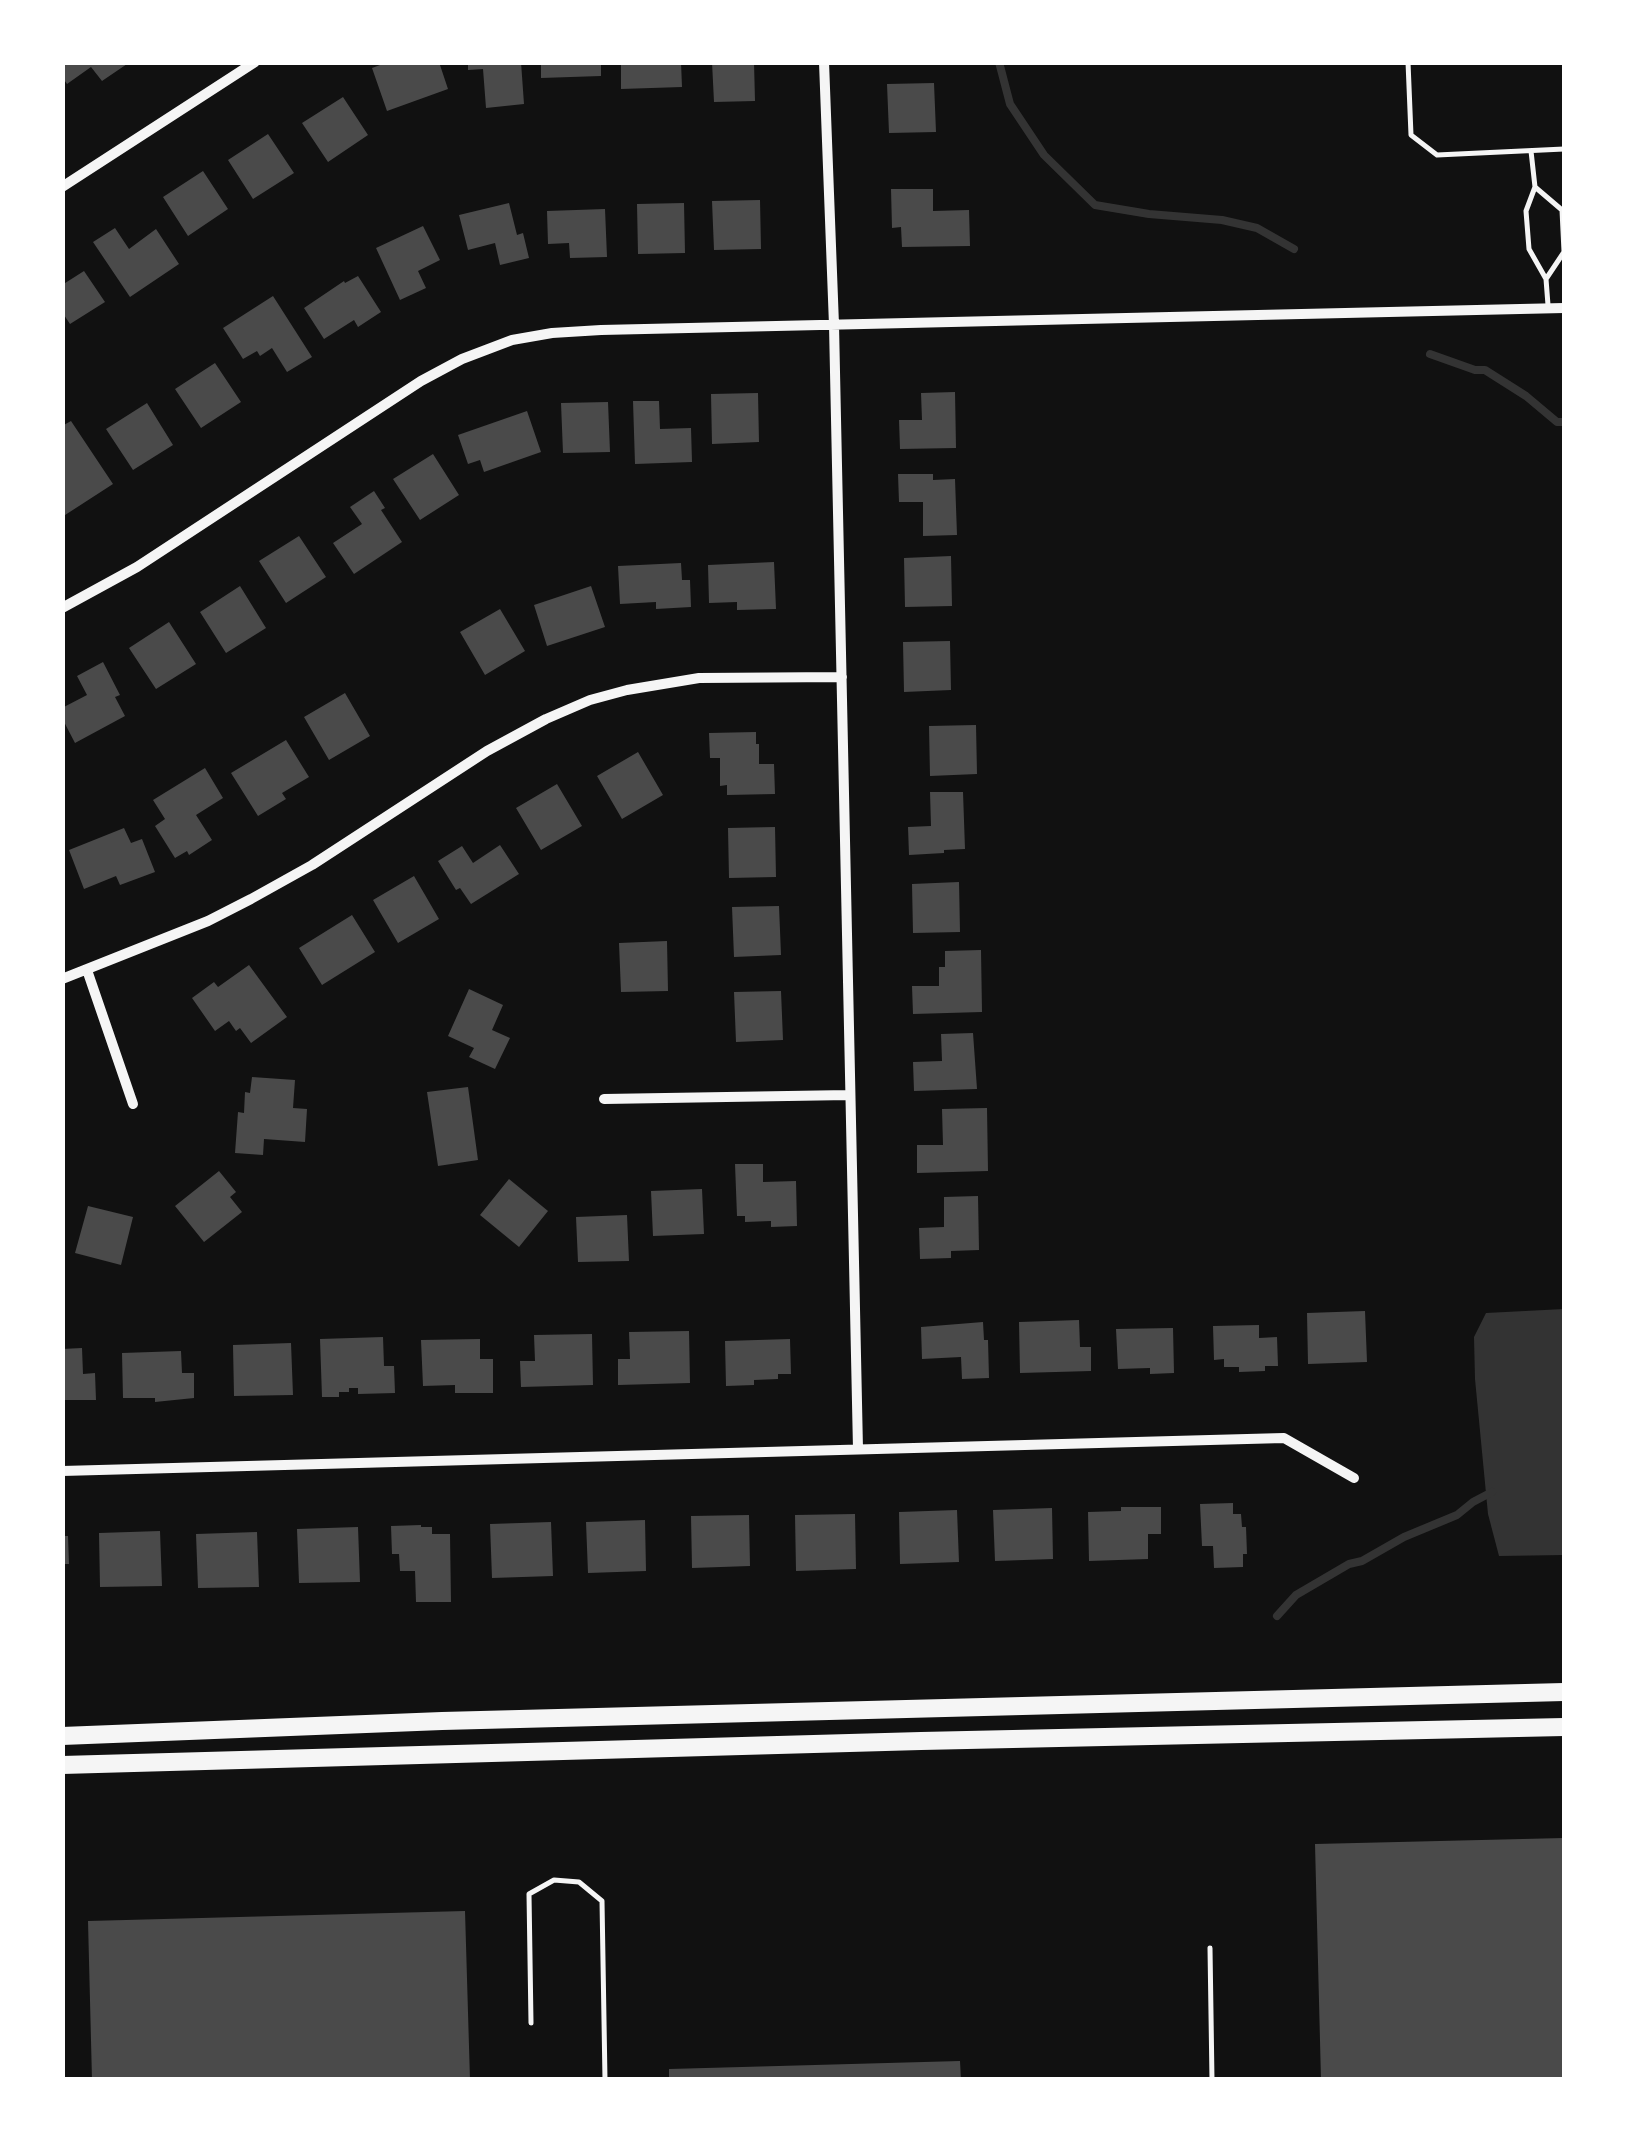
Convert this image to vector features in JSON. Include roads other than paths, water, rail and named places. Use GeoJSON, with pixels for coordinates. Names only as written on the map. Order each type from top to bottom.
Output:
{"type":"FeatureCollection","features":[{"type":"Feature","properties":{"kind":"highway"},"geometry":{"type":"LineString","coordinates":[[62,1736],[442,1720],[1564,1692]]}},
{"type":"Feature","properties":{"kind":"highway"},"geometry":{"type":"LineString","coordinates":[[62,1765],[1564,1726]]}},
{"type":"Feature","properties":{"kind":"street"},"geometry":{"type":"LineString","coordinates":[[62,187],[256,62]]}},
{"type":"Feature","properties":{"kind":"street"},"geometry":{"type":"LineString","coordinates":[[824,62],[834,325],[858,1449]]}},
{"type":"Feature","properties":{"kind":"street"},"geometry":{"type":"LineString","coordinates":[[62,608],[137,567],[422,381],[462,359],[512,340],[600,330],[1564,308]]}},
{"type":"Feature","properties":{"kind":"street"},"geometry":{"type":"LineString","coordinates":[[62,979],[208,921],[312,865],[487,751],[590,700],[699,678],[842,677]]}},
{"type":"Feature","properties":{"kind":"street"},"geometry":{"type":"LineString","coordinates":[[87,970],[134,1104]]}},
{"type":"Feature","properties":{"kind":"street"},"geometry":{"type":"LineString","coordinates":[[604,1100],[849,1095]]}},
{"type":"Feature","properties":{"kind":"street"},"geometry":{"type":"LineString","coordinates":[[62,1470],[1284,1438],[1354,1478]]}},
{"type":"Feature","properties":{"kind":"lane"},"geometry":{"type":"LineString","coordinates":[[1408,62],[1411,135],[1437,155],[1564,149]]}},
{"type":"Feature","properties":{"kind":"lane"},"geometry":{"type":"LineString","coordinates":[[1531,151],[1535,188],[1526,211],[1529,249],[1546,280],[1548,308]]}},
{"type":"Feature","properties":{"kind":"lane"},"geometry":{"type":"LineString","coordinates":[[1535,188],[1562,210],[1564,252],[1546,280]]}},
{"type":"Feature","properties":{"kind":"lane"},"geometry":{"type":"LineString","coordinates":[[530,2024],[528,1894],[554,1880],[579,1882],[602,1900],[605,2080]]}},
{"type":"Feature","properties":{"kind":"lane"},"geometry":{"type":"LineString","coordinates":[[1210,1948],[1212,2080]]}},
{"type":"Feature","properties":{"kind":"waterway"},"geometry":{"type":"LineString","coordinates":[[999,62],[1010,104],[1044,155],[1095,205],[1222,220],[1257,228],[1294,249]]}},
{"type":"Feature","properties":{"kind":"waterway"},"geometry":{"type":"LineString","coordinates":[[1430,354],[1485,370],[1557,422],[1564,422]]}},
{"type":"Feature","properties":{"kind":"waterway"},"geometry":{"type":"LineString","coordinates":[[1277,1616],[1296,1595],[1349,1564],[1457,1515],[1492,1492]]}}]}
